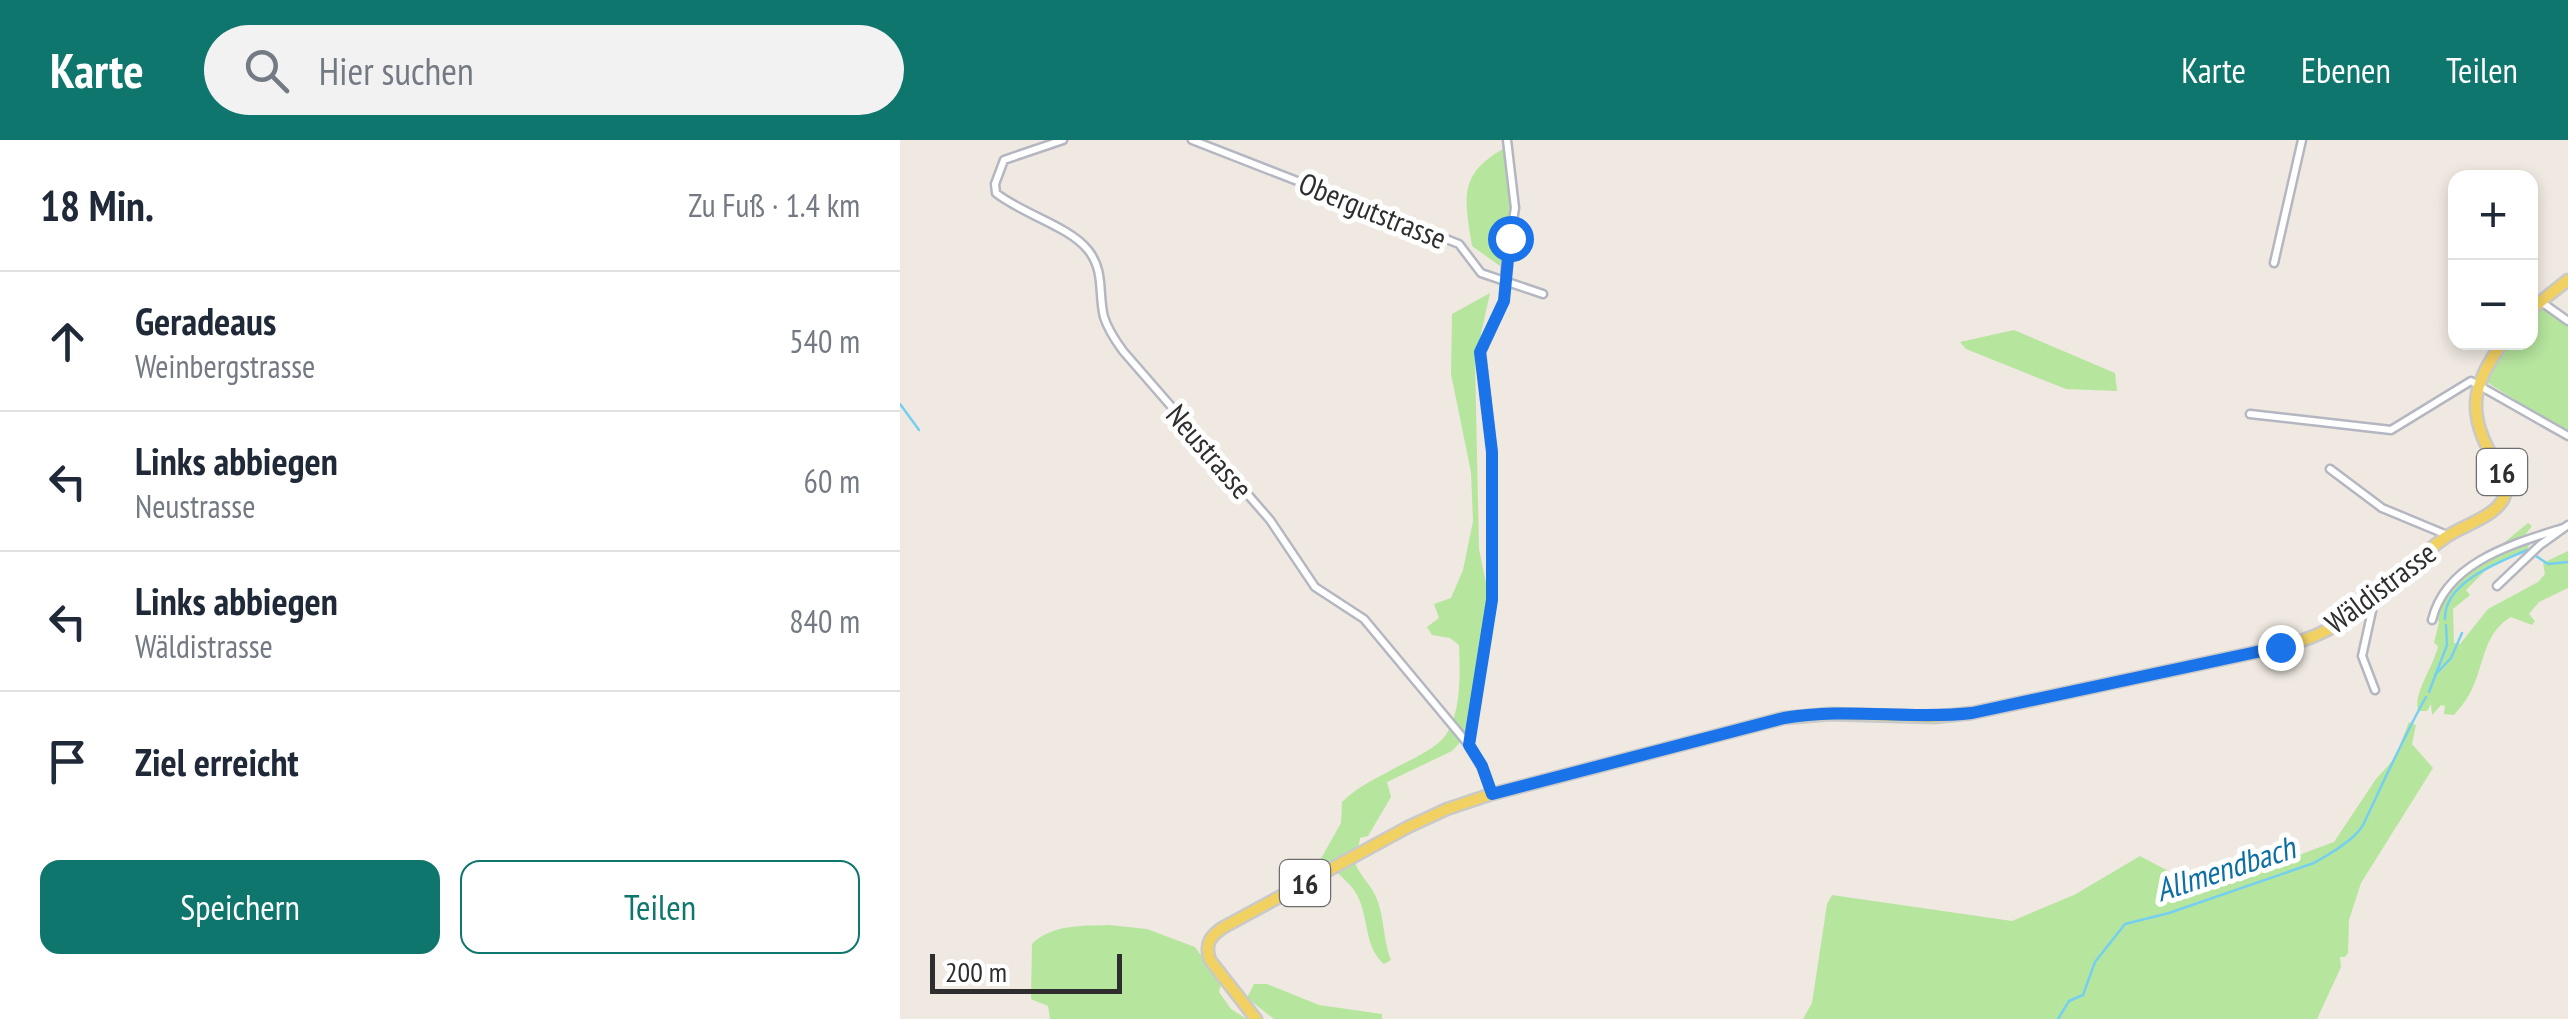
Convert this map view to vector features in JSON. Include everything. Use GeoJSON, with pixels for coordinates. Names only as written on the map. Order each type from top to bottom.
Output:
{"type":"FeatureCollection","features":[{"type":"Feature","properties":{"kind":"main road"},"geometry":{"type":"LineString","coordinates":[[2538,303],[2568,280]]}},
{"type":"Feature","properties":{"kind":"main road"},"geometry":{"type":"LineString","coordinates":[[2479,383],[2498,350]]}},
{"type":"Feature","properties":{"kind":"main road","name":"Wäldistrasse"},"geometry":{"type":"LineString","coordinates":[[1492,794],[1784,718],[1982,712],[2280,647],[2336,626],[2448,535],[2496,509],[2506,492],[2505,480],[2476,419],[2479,383]]}},
{"type":"Feature","properties":{"kind":"main road","name":"16"},"geometry":{"type":"LineString","coordinates":[[1256,1019],[1210,960],[1208,943],[1217,932],[1431,816],[1492,794]]}},
{"type":"Feature","properties":{"kind":"street","name":"Neustrasse"},"geometry":{"type":"LineString","coordinates":[[1064,140],[1004,160],[995,184],[996,193],[1087,248],[1101,276],[1106,323],[1122,351],[1270,520],[1315,588],[1364,619],[1467,742],[1482,766],[1492,794]]}},
{"type":"Feature","properties":{"kind":"street","name":"Obergutstrasse"},"geometry":{"type":"LineString","coordinates":[[1192,140],[1459,244],[1481,273],[1543,294]]}},
{"type":"Feature","properties":{"kind":"street"},"geometry":{"type":"LineString","coordinates":[[1467,742],[1492,600],[1492,452],[1480,352],[1503,306],[1515,208],[1507,140]]}},
{"type":"Feature","properties":{"kind":"street"},"geometry":{"type":"LineString","coordinates":[[2274,263],[2302,140]]}},
{"type":"Feature","properties":{"kind":"street"},"geometry":{"type":"LineString","coordinates":[[2538,306],[2568,320]]}},
{"type":"Feature","properties":{"kind":"street"},"geometry":{"type":"LineString","coordinates":[[2250,414],[2390,430],[2465,383],[2479,383],[2568,436]]}},
{"type":"Feature","properties":{"kind":"street"},"geometry":{"type":"LineString","coordinates":[[2330,469],[2382,508],[2448,535]]}},
{"type":"Feature","properties":{"kind":"street"},"geometry":{"type":"LineString","coordinates":[[2497,586],[2566,526]]}},
{"type":"Feature","properties":{"kind":"street"},"geometry":{"type":"LineString","coordinates":[[2432,620],[2436,600],[2480,560],[2566,526]]}},
{"type":"Feature","properties":{"kind":"street"},"geometry":{"type":"LineString","coordinates":[[2375,596],[2362,656],[2375,690]]}},
{"type":"Feature","properties":{"kind":"green space"},"geometry":{"type":"Polygon","coordinates":[[[1503,149],[1513,197],[1500,266],[1472,246],[1467,202],[1471,179],[1503,149]]]}},
{"type":"Feature","properties":{"kind":"green space"},"geometry":{"type":"Polygon","coordinates":[[[1490,293],[1475,361],[1479,549],[1489,598],[1468,734],[1452,751],[1387,782],[1391,797],[1368,836],[1360,838],[1358,850],[1318,870],[1315,869],[1341,823],[1342,802],[1366,784],[1435,746],[1451,726],[1459,692],[1459,645],[1450,638],[1432,635],[1427,627],[1439,618],[1434,604],[1451,598],[1463,570],[1473,521],[1471,472],[1451,374],[1452,314],[1490,293]]]}},
{"type":"Feature","properties":{"kind":"green space"},"geometry":{"type":"Polygon","coordinates":[[[2538,309],[2568,322],[2568,433],[2485,381],[2503,350],[2538,350],[2538,309]]]}},
{"type":"Feature","properties":{"kind":"green space"},"geometry":{"type":"Polygon","coordinates":[[[2014,330],[2115,373],[2117,391],[2066,389],[1966,349],[1960,342],[2014,330]]]}},
{"type":"Feature","properties":{"kind":"green space"},"geometry":{"type":"Polygon","coordinates":[[[2528,523],[2532,526],[2522,539],[2529,544],[2528,550],[2488,568],[2466,590],[2470,595],[2453,609],[2454,643],[2460,644],[2488,609],[2538,582],[2545,574],[2543,563],[2568,551],[2568,588],[2539,602],[2529,614],[2535,621],[2532,625],[2511,617],[2501,624],[2489,642],[2469,695],[2454,715],[2444,714],[2445,706],[2441,705],[2432,715],[2431,704],[2427,711],[2418,711],[2418,696],[2438,646],[2434,643],[2439,622],[2434,616],[2449,588],[2528,523]]]}},
{"type":"Feature","properties":{"kind":"green space"},"geometry":{"type":"Polygon","coordinates":[[[2409,722],[2416,725],[2412,744],[2433,768],[2361,883],[2349,920],[2348,953],[2340,957],[2341,967],[2317,1019],[1803,1019],[1812,1003],[1827,904],[1832,895],[2012,921],[2074,895],[2140,856],[2204,890],[2334,842],[2376,779],[2395,758],[2409,722]]]}},
{"type":"Feature","properties":{"kind":"green space"},"geometry":{"type":"Polygon","coordinates":[[[1354,860],[1378,902],[1391,960],[1384,964],[1373,949],[1357,895],[1335,870],[1354,860]]]}},
{"type":"Feature","properties":{"kind":"green space"},"geometry":{"type":"Polygon","coordinates":[[[1109,925],[1147,929],[1195,947],[1221,985],[1219,992],[1231,1009],[1247,1019],[1050,1019],[1048,1006],[1031,999],[1032,944],[1058,929],[1109,925]]]}},
{"type":"Feature","properties":{"kind":"green space"},"geometry":{"type":"Polygon","coordinates":[[[1254,984],[1267,984],[1319,1005],[1382,1014],[1382,1019],[1274,1019],[1247,998],[1254,984]]]}},
{"type":"Feature","properties":{"kind":"waterway"},"geometry":{"type":"LineString","coordinates":[[900,404],[919,430]]}},
{"type":"Feature","properties":{"kind":"waterway","name":"Allmendbach"},"geometry":{"type":"LineString","coordinates":[[2445,619],[2453,594],[2502,561],[2527,550],[2548,564],[2568,562]]}},
{"type":"Feature","properties":{"kind":"waterway","name":"Allmendbach"},"geometry":{"type":"LineString","coordinates":[[2429,692],[2447,645],[2446,625]]}},
{"type":"Feature","properties":{"kind":"waterway"},"geometry":{"type":"LineString","coordinates":[[2435,675],[2451,658],[2462,633]]}},
{"type":"Feature","properties":{"kind":"waterway","name":"Allmendbach"},"geometry":{"type":"LineString","coordinates":[[2058,1019],[2069,1001],[2083,995],[2095,962],[2125,924],[2169,913],[2314,863],[2354,836],[2426,697]]}},
{"type":"Feature","properties":{"kind":"route"},"geometry":{"type":"LineString","coordinates":[[1510,238],[1504,301],[1480,352],[1492,452],[1492,600],[1469,745],[1492,794],[1800,715],[1972,713],[2280,647]]}}]}
